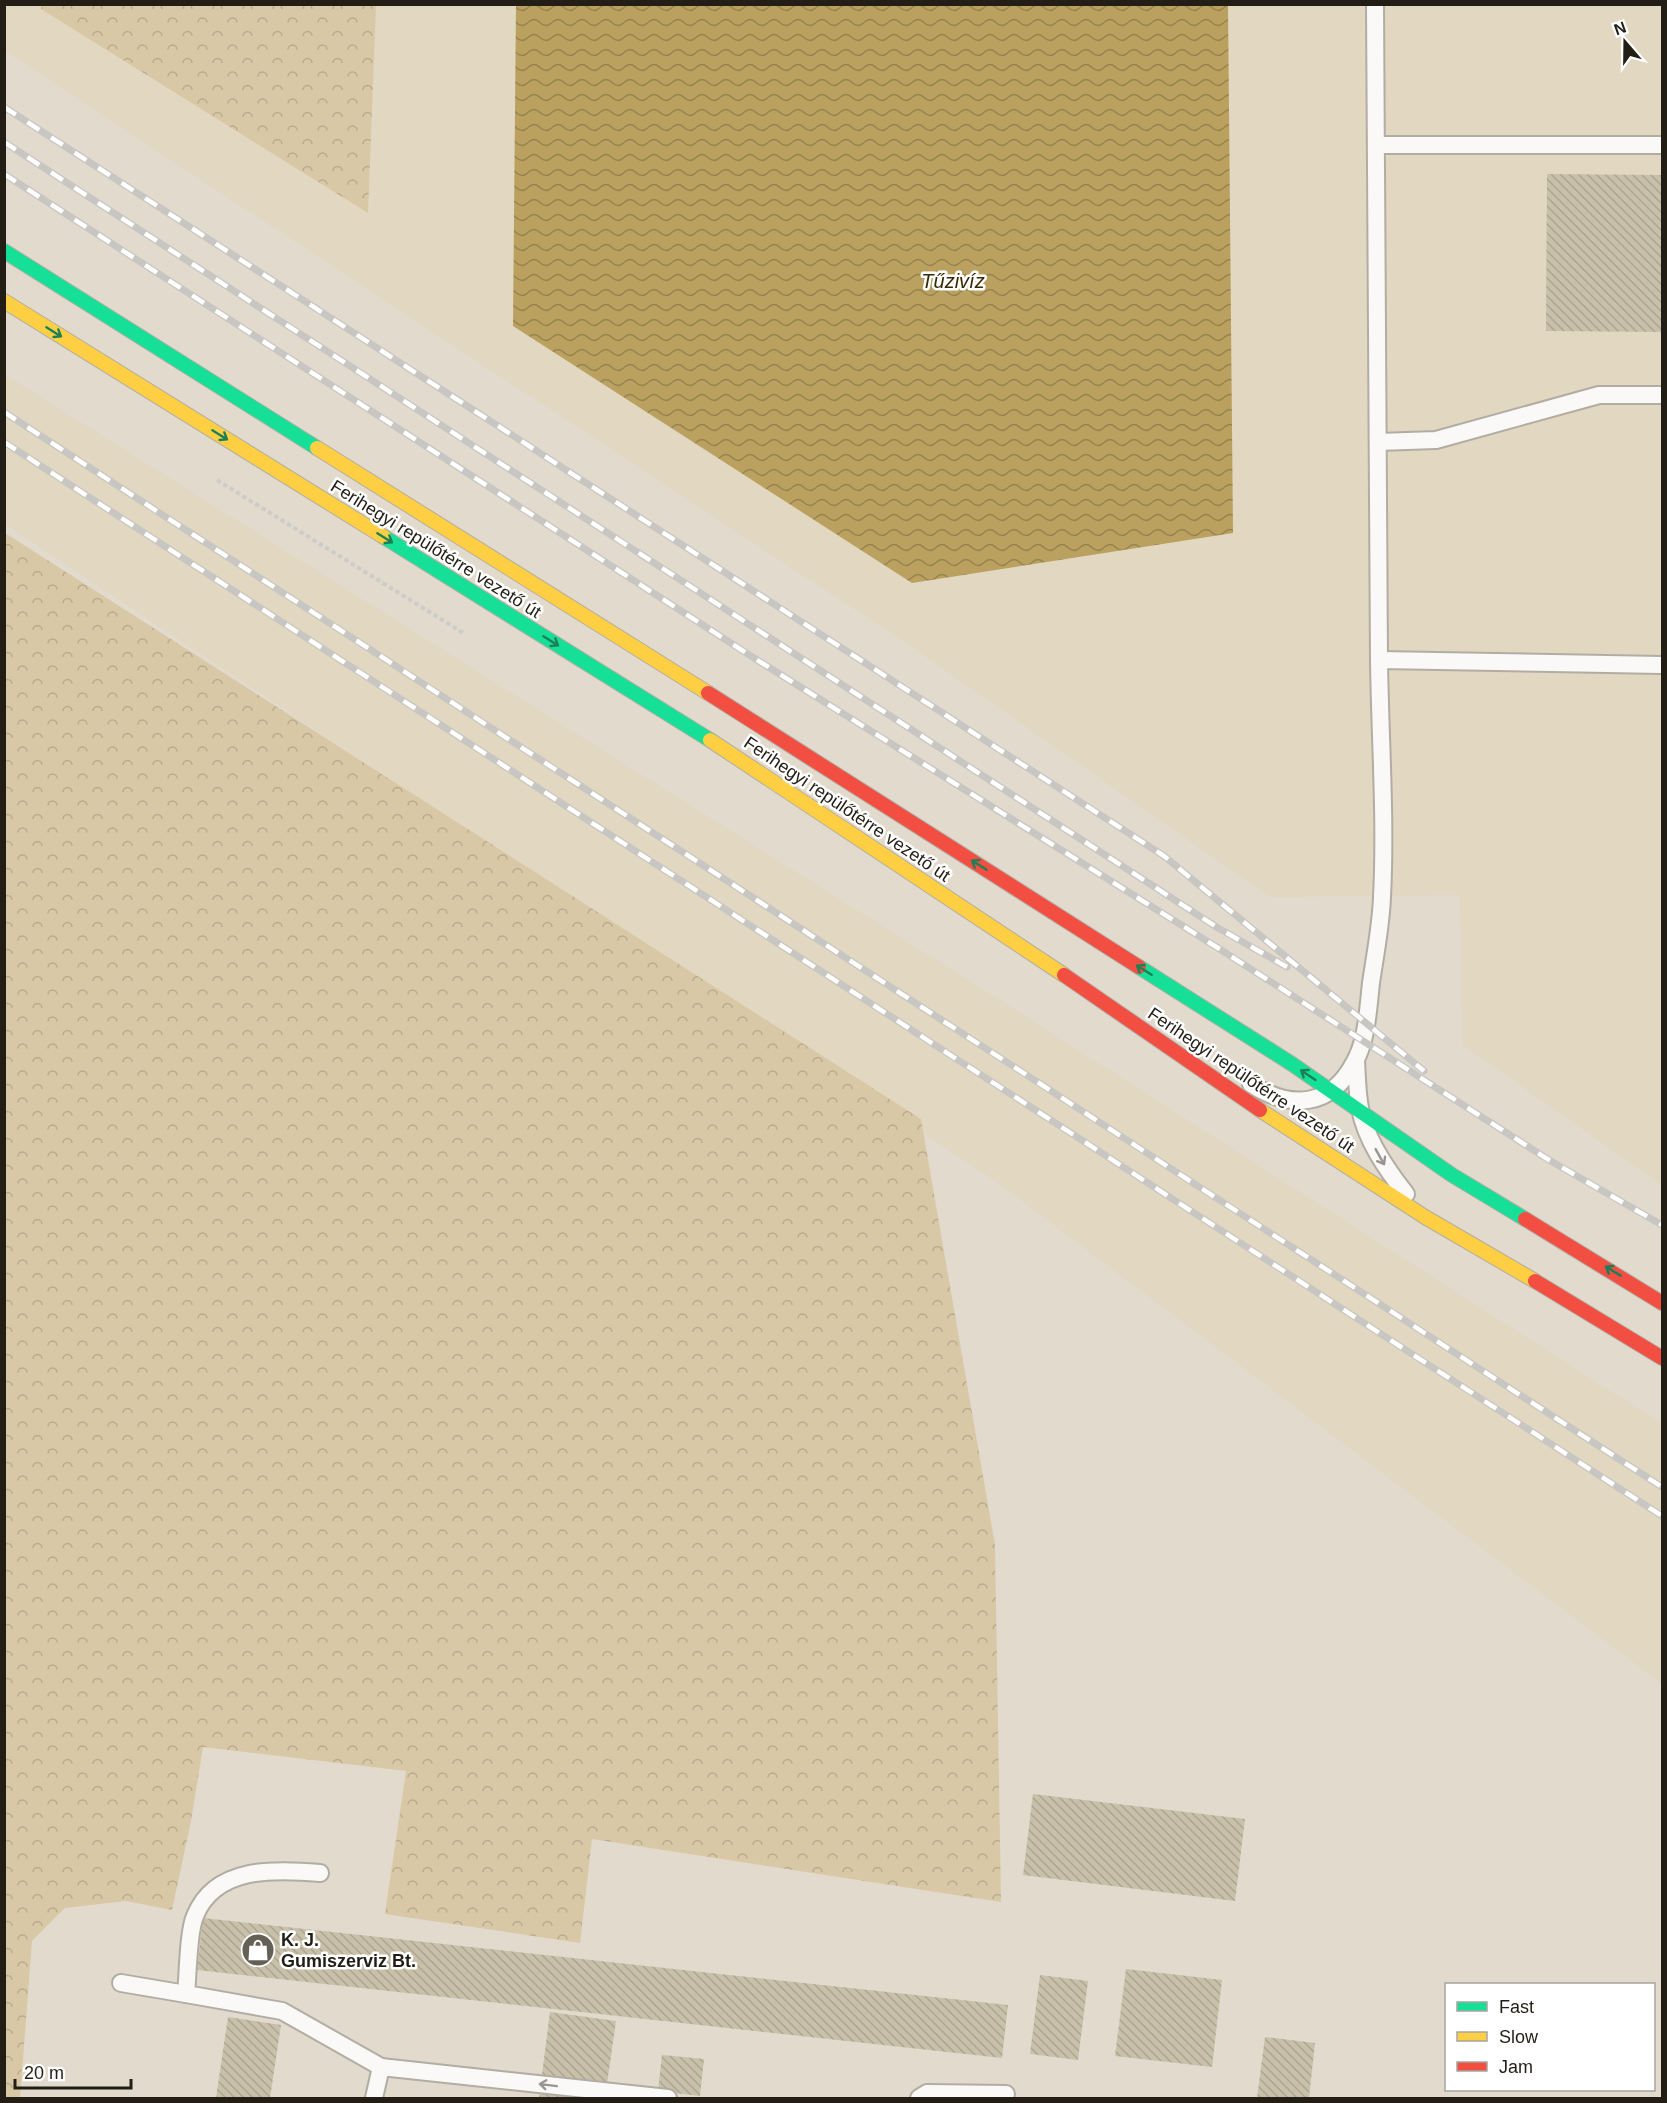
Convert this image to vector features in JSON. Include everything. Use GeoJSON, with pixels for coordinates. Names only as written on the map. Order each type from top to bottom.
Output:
{"type":"FeatureCollection","features":[{"type":"Feature","properties":{"kind":"main road","name":"Ferihegyi repülőtérre vezető út"},"geometry":{"type":"LineString","coordinates":[[4,251],[752,720],[1333,1092],[1452,1174],[1662,1303]]}},
{"type":"Feature","properties":{"kind":"main road","name":"Ferihegyi repülőtérre vezető út"},"geometry":{"type":"LineString","coordinates":[[4,301],[730,752],[1052,967],[1282,1125],[1425,1217],[1590,1313],[1662,1358]]}},
{"type":"Feature","properties":{"kind":"lane"},"geometry":{"type":"LineString","coordinates":[[1375,4],[1382,898],[1368,1005],[1356,1061],[1360,1110],[1371,1139],[1386,1167],[1425,1217]]}},
{"type":"Feature","properties":{"kind":"lane"},"geometry":{"type":"LineString","coordinates":[[1376,145],[1662,145]]}},
{"type":"Feature","properties":{"kind":"lane"},"geometry":{"type":"LineString","coordinates":[[1378,442],[1436,440],[1599,395],[1662,395]]}},
{"type":"Feature","properties":{"kind":"lane"},"geometry":{"type":"LineString","coordinates":[[1379,660],[1662,665]]}},
{"type":"Feature","properties":{"kind":"lane"},"geometry":{"type":"LineString","coordinates":[[1052,967],[1127,1003],[1268,1096],[1315,1100],[1333,1092],[1356,1061]]}},
{"type":"Feature","properties":{"kind":"lane"},"geometry":{"type":"LineString","coordinates":[[1356,1061],[1375,1104],[1452,1174]]}},
{"type":"Feature","properties":{"kind":"lane"},"geometry":{"type":"LineString","coordinates":[[186,1994],[194,1917],[206,1898],[224,1883],[252,1872],[275,1869],[320,1873]]}},
{"type":"Feature","properties":{"kind":"lane"},"geometry":{"type":"LineString","coordinates":[[121,1983],[282,2011],[381,2067],[668,2098]]}},
{"type":"Feature","properties":{"kind":"lane"},"geometry":{"type":"LineString","coordinates":[[374,2098],[381,2067]]}},
{"type":"Feature","properties":{"kind":"lane"},"geometry":{"type":"LineString","coordinates":[[919,2098],[927,2093],[1006,2094]]}},
{"type":"Feature","properties":{"kind":"path"},"geometry":{"type":"LineString","coordinates":[[210,475],[473,639]]}},
{"type":"Feature","properties":{"kind":"shaded area"},"geometry":{"type":"Polygon","coordinates":[[[4,5],[1662,5],[1662,1185],[1463,1045],[1460,895],[1270,897],[909,645],[5,51],[4,5]]]}},
{"type":"Feature","properties":{"kind":"shaded area"},"geometry":{"type":"Polygon","coordinates":[[[4,374],[1003,1002],[1662,1424],[1662,1684],[997,1182],[5,524],[4,374]]]}},
{"type":"Feature","properties":{"kind":"green space"},"geometry":{"type":"Polygon","coordinates":[[[42,4],[376,5],[368,213],[41,9],[42,4]]]}},
{"type":"Feature","properties":{"kind":"green space"},"geometry":{"type":"Polygon","coordinates":[[[5,533],[921,1119],[995,1545],[1001,1902],[592,1839],[580,1943],[385,1914],[406,1771],[203,1747],[191,1821],[172,1910],[126,1901],[65,1908],[32,1941],[20,2098],[5,2098],[5,533]]]}},
{"type":"Feature","properties":{"kind":"water","name":"Tűzivíz"},"geometry":{"type":"Polygon","coordinates":[[[516,5],[1228,5],[1233,533],[912,583],[513,326],[516,5]]]}},
{"type":"Feature","properties":{"kind":"building"},"geometry":{"type":"Polygon","coordinates":[[[1547,174],[1662,175],[1662,332],[1546,331],[1547,174]]]}},
{"type":"Feature","properties":{"kind":"building"},"geometry":{"type":"Polygon","coordinates":[[[1033,1794],[1245,1819],[1235,1901],[1023,1875],[1033,1794]]]}},
{"type":"Feature","properties":{"kind":"building"},"geometry":{"type":"Polygon","coordinates":[[[203,1918],[1008,2005],[1002,2058],[197,1970],[203,1918]]]}},
{"type":"Feature","properties":{"kind":"building"},"geometry":{"type":"Polygon","coordinates":[[[1126,1969],[1222,1980],[1212,2067],[1115,2056],[1126,1969]]]}},
{"type":"Feature","properties":{"kind":"building"},"geometry":{"type":"Polygon","coordinates":[[[1040,1975],[1088,1981],[1078,2060],[1030,2054],[1040,1975]]]}},
{"type":"Feature","properties":{"kind":"building"},"geometry":{"type":"Polygon","coordinates":[[[550,2012],[616,2021],[605,2098],[539,2098],[550,2012]]]}},
{"type":"Feature","properties":{"kind":"building"},"geometry":{"type":"Polygon","coordinates":[[[228,2017],[281,2025],[270,2098],[216,2098],[228,2017]]]}},
{"type":"Feature","properties":{"kind":"building"},"geometry":{"type":"Polygon","coordinates":[[[1265,2037],[1315,2043],[1309,2098],[1257,2098],[1265,2037]]]}},
{"type":"Feature","properties":{"kind":"building"},"geometry":{"type":"Polygon","coordinates":[[[662,2055],[704,2059],[700,2096],[658,2091],[662,2055]]]}},
{"type":"Feature","properties":{"kind":"railway"},"geometry":{"type":"LineString","coordinates":[[4,107],[1164,856],[1424,1071]]}},
{"type":"Feature","properties":{"kind":"railway"},"geometry":{"type":"LineString","coordinates":[[4,142],[1218,928],[1287,967]]}},
{"type":"Feature","properties":{"kind":"railway"},"geometry":{"type":"LineString","coordinates":[[4,174],[754,658],[1218,948],[1549,1160],[1662,1225]]}},
{"type":"Feature","properties":{"kind":"railway"},"geometry":{"type":"LineString","coordinates":[[4,412],[1662,1487]]}},
{"type":"Feature","properties":{"kind":"railway"},"geometry":{"type":"LineString","coordinates":[[4,442],[1662,1516]]}},
{"type":"Feature","properties":{"kind":"traffic: fast"},"geometry":{"type":"LineString","coordinates":[[4,251],[317,448]]}},
{"type":"Feature","properties":{"kind":"traffic: fast"},"geometry":{"type":"LineString","coordinates":[[384,537],[710,740]]}},
{"type":"Feature","properties":{"kind":"traffic: fast"},"geometry":{"type":"LineString","coordinates":[[1139,967],[1292,1064],[1452,1175],[1525,1219]]}},
{"type":"Feature","properties":{"kind":"traffic: slow"},"geometry":{"type":"LineString","coordinates":[[4,301],[384,537]]}},
{"type":"Feature","properties":{"kind":"traffic: slow"},"geometry":{"type":"LineString","coordinates":[[317,448],[708,693]]}},
{"type":"Feature","properties":{"kind":"traffic: slow"},"geometry":{"type":"LineString","coordinates":[[710,740],[1064,975]]}},
{"type":"Feature","properties":{"kind":"traffic: slow"},"geometry":{"type":"LineString","coordinates":[[1260,1110],[1425,1217],[1535,1281]]}},
{"type":"Feature","properties":{"kind":"traffic: jam"},"geometry":{"type":"LineString","coordinates":[[708,693],[1139,967]]}},
{"type":"Feature","properties":{"kind":"traffic: jam"},"geometry":{"type":"LineString","coordinates":[[1064,975],[1260,1110]]}},
{"type":"Feature","properties":{"kind":"traffic: jam"},"geometry":{"type":"LineString","coordinates":[[1525,1219],[1662,1303]]}},
{"type":"Feature","properties":{"kind":"traffic: jam"},"geometry":{"type":"LineString","coordinates":[[1535,1281],[1662,1358]]}},
{"type":"Feature","properties":{"kind":"place","name":"K. J. Gumiszerviz Bt."},"geometry":{"type":"Point","coordinates":[258,1950]}}]}
